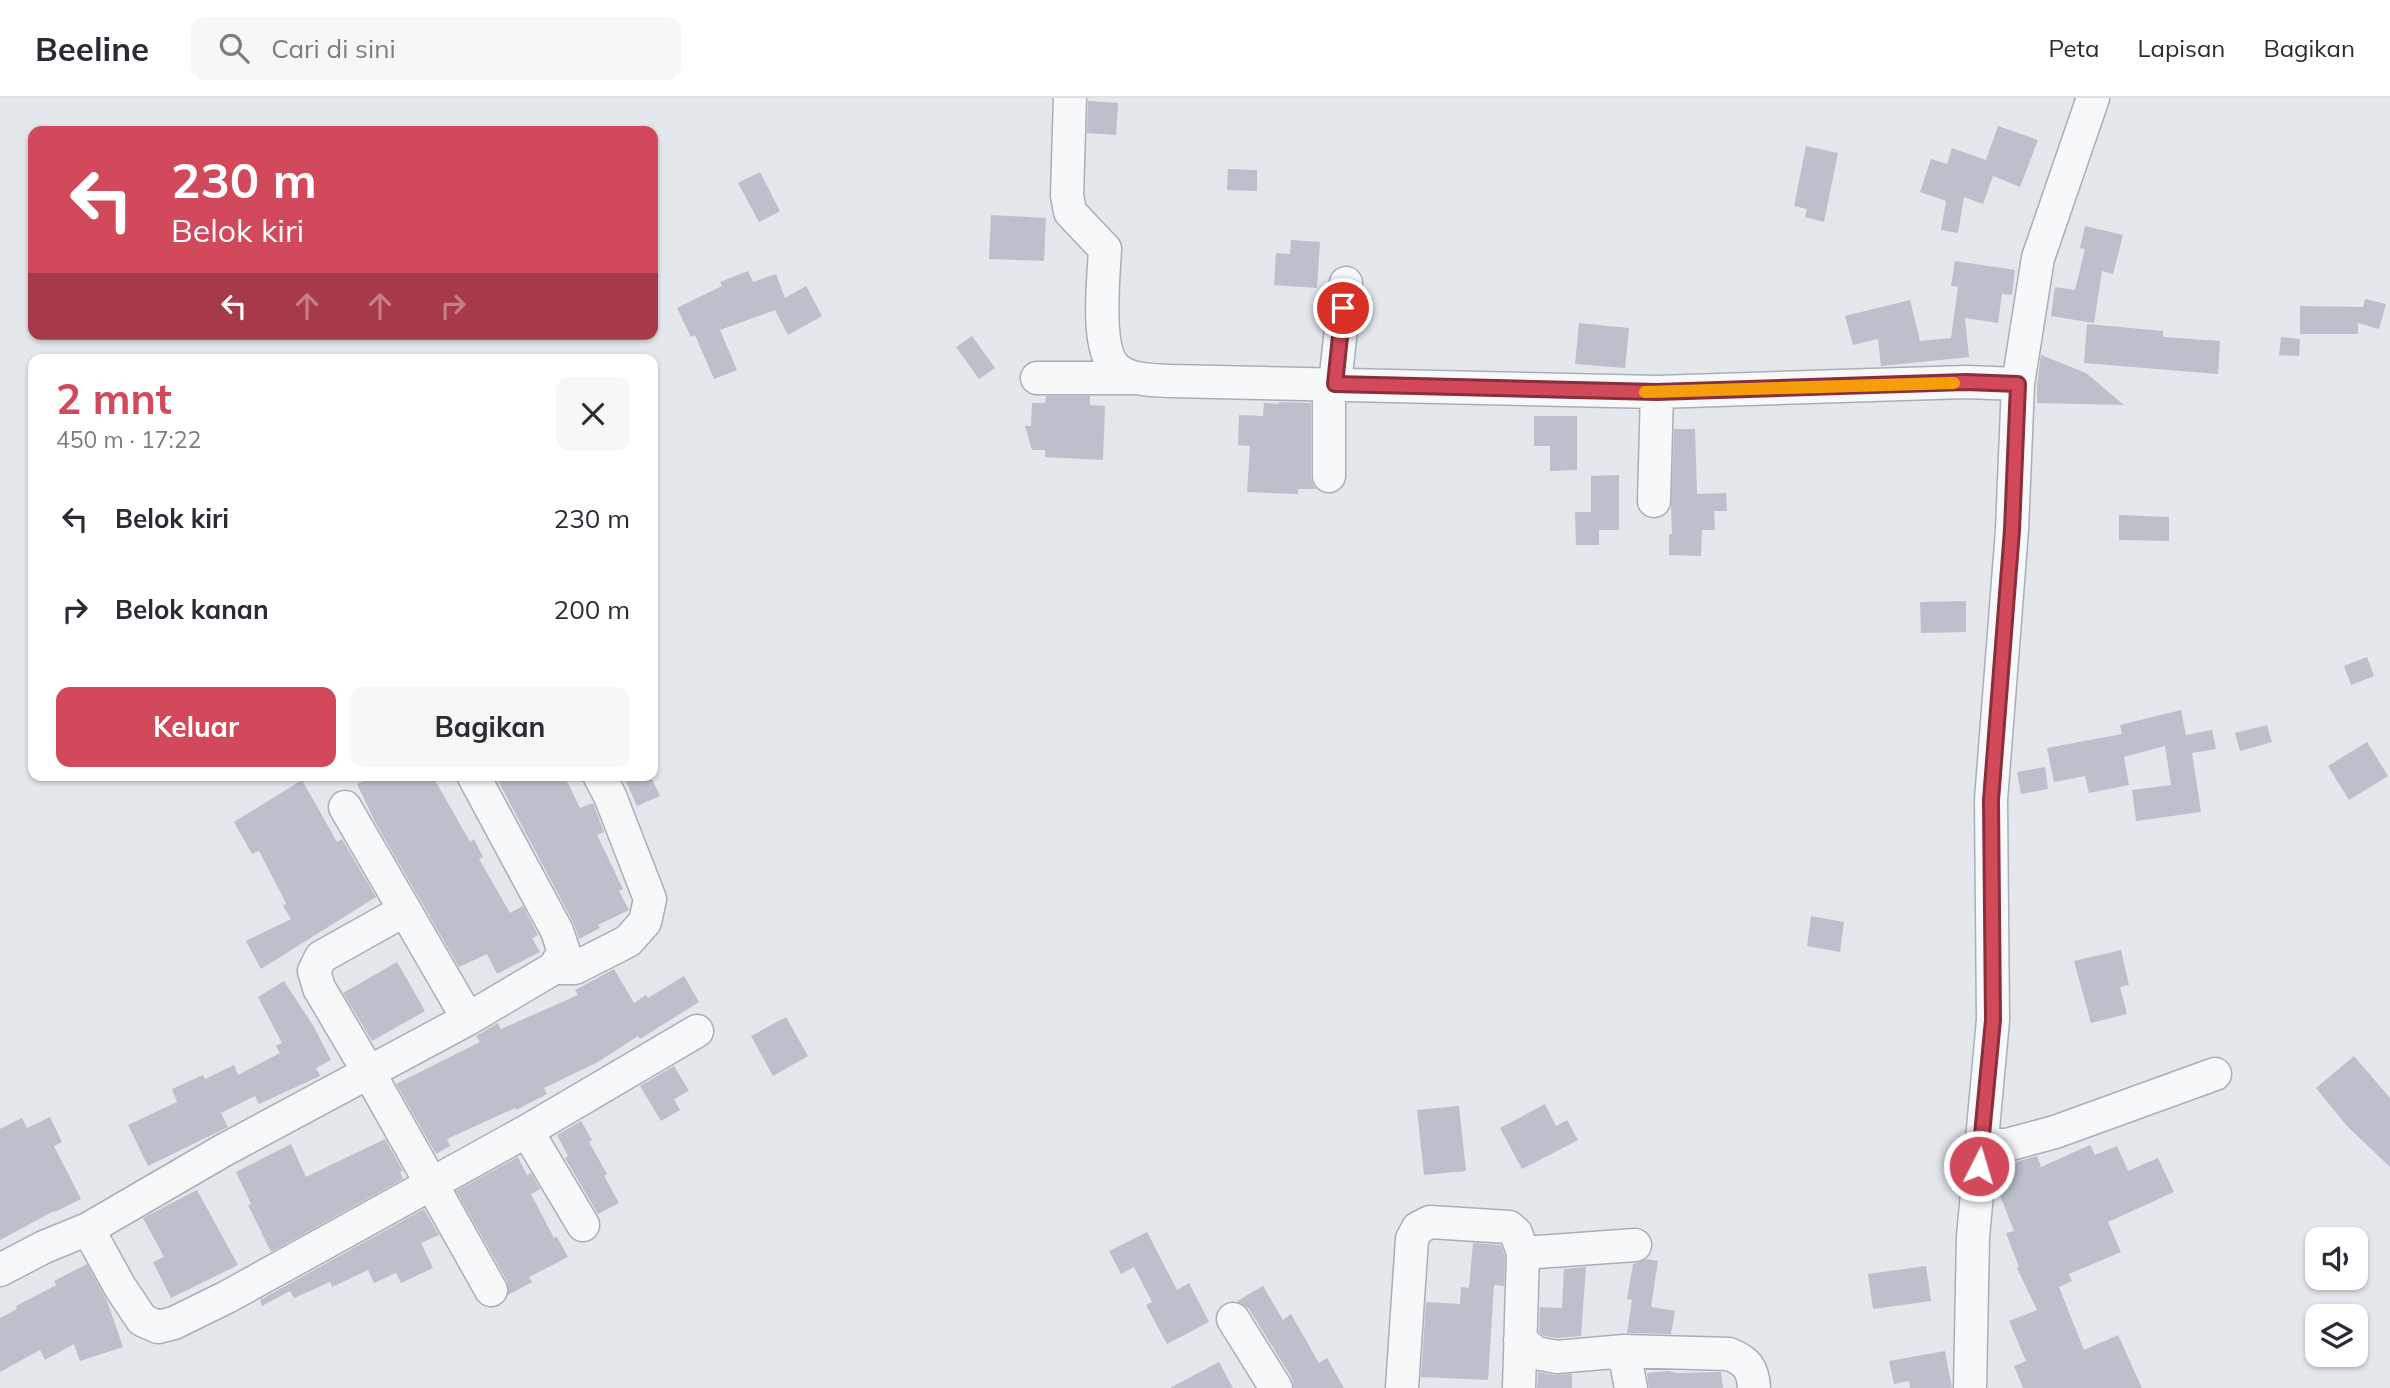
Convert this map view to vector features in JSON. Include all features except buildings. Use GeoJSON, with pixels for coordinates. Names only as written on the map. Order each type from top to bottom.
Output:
{"type":"FeatureCollection","features":[{"type":"Feature","properties":{"kind":"street"},"geometry":{"type":"LineString","coordinates":[[1070,98],[1067,195],[1070,212],[1105,249],[1103,311],[1107,356],[1117,370],[1135,378]]}},
{"type":"Feature","properties":{"kind":"street"},"geometry":{"type":"LineString","coordinates":[[1970,1388],[1973,1237],[1993,1020],[1991,800],[2012,530],[2018,384],[2038,258],[2093,98]]}},
{"type":"Feature","properties":{"kind":"street"},"geometry":{"type":"LineString","coordinates":[[1329,475],[1332,384],[1346,283]]}},
{"type":"Feature","properties":{"kind":"street"},"geometry":{"type":"LineString","coordinates":[[1037,378],[1135,378],[1657,392],[1966,382],[2018,384]]}},
{"type":"Feature","properties":{"kind":"street"},"geometry":{"type":"LineString","coordinates":[[1654,501],[1657,392]]}},
{"type":"Feature","properties":{"kind":"street"},"geometry":{"type":"LineString","coordinates":[[0,1270],[44,1247],[88,1229],[224,1150],[468,1019],[554,968],[564,952],[557,931],[475,781]]}},
{"type":"Feature","properties":{"kind":"street"},"geometry":{"type":"LineString","coordinates":[[554,968],[575,968],[601,956],[628,941],[645,922],[650,899],[602,781]]}},
{"type":"Feature","properties":{"kind":"street"},"geometry":{"type":"LineString","coordinates":[[345,807],[468,1019]]}},
{"type":"Feature","properties":{"kind":"street"},"geometry":{"type":"LineString","coordinates":[[405,910],[321,957],[314,971],[319,988],[491,1290]]}},
{"type":"Feature","properties":{"kind":"street"},"geometry":{"type":"LineString","coordinates":[[88,1229],[133,1310],[142,1320],[158,1327],[174,1323],[228,1297],[527,1131],[697,1031]]}},
{"type":"Feature","properties":{"kind":"street"},"geometry":{"type":"LineString","coordinates":[[1981,1145],[2007,1145],[2055,1132],[2215,1074]]}},
{"type":"Feature","properties":{"kind":"street"},"geometry":{"type":"LineString","coordinates":[[527,1131],[583,1225]]}},
{"type":"Feature","properties":{"kind":"street"},"geometry":{"type":"LineString","coordinates":[[1402,1388],[1412,1239],[1418,1228],[1430,1222],[1509,1227],[1516,1233],[1523,1253],[1519,1388]]}},
{"type":"Feature","properties":{"kind":"street"},"geometry":{"type":"LineString","coordinates":[[1523,1253],[1635,1245]]}},
{"type":"Feature","properties":{"kind":"street"},"geometry":{"type":"LineString","coordinates":[[1233,1319],[1276,1388]]}},
{"type":"Feature","properties":{"kind":"street"},"geometry":{"type":"LineString","coordinates":[[1520,1340],[1536,1353],[1557,1357],[1624,1352],[1730,1354],[1744,1360],[1753,1374],[1754,1388]]}},
{"type":"Feature","properties":{"kind":"street"},"geometry":{"type":"LineString","coordinates":[[1624,1352],[1631,1388]]}},
{"type":"Feature","properties":{"kind":"slow traffic"},"geometry":{"type":"LineString","coordinates":[[1645,392],[1954,383]]}},
{"type":"Feature","properties":{"kind":"route"},"geometry":{"type":"LineString","coordinates":[[1343,308],[1335,384],[1657,392],[1966,382],[2018,384],[2012,530],[1991,800],[1993,1020],[1979,1166]]}}]}
